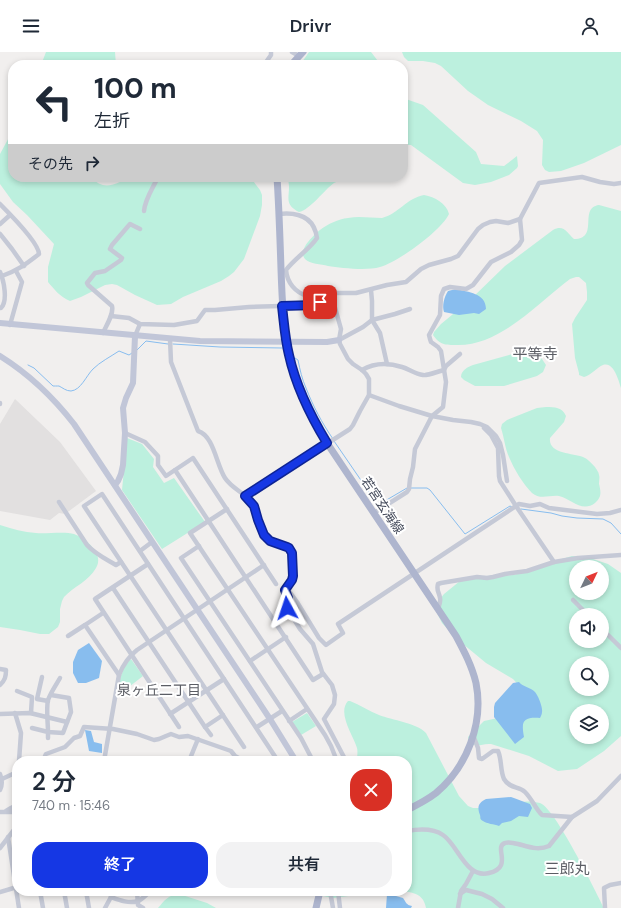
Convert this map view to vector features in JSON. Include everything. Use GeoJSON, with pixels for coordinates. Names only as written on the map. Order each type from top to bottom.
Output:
{"type":"FeatureCollection","features":[{"type":"Feature","properties":{"kind":"main road","name":"若宮玄海線"},"geometry":{"type":"LineString","coordinates":[[277,182],[282,306],[287,342],[293,369],[301,394],[327,443],[456,636],[465,652],[476,684],[478,696],[477,719],[470,745],[462,763],[450,779],[435,793],[412,808]]}},
{"type":"Feature","properties":{"kind":"main road"},"geometry":{"type":"LineString","coordinates":[[316,908],[319,896]]}},
{"type":"Feature","properties":{"kind":"street"},"geometry":{"type":"LineString","coordinates":[[292,52],[301,54]]}},
{"type":"Feature","properties":{"kind":"street"},"geometry":{"type":"LineString","coordinates":[[374,513],[407,492],[409,489],[415,449],[432,416],[443,407],[446,382],[444,370],[440,351],[438,347],[431,342],[429,335],[440,315],[441,296],[444,289],[450,287],[466,289],[473,285],[491,262],[510,252],[519,245],[522,240],[520,219],[539,183],[582,177],[600,182],[614,184],[621,183]]}},
{"type":"Feature","properties":{"kind":"street"},"geometry":{"type":"LineString","coordinates":[[144,211],[144,206],[156,182]]}},
{"type":"Feature","properties":{"kind":"street"},"geometry":{"type":"LineString","coordinates":[[0,204],[39,250],[39,254],[24,266],[16,271],[1,274],[5,296],[4,306],[0,308]]}},
{"type":"Feature","properties":{"kind":"street"},"geometry":{"type":"LineString","coordinates":[[245,496],[350,429],[369,395],[368,379],[366,374],[348,359],[339,340],[340,329],[334,304],[324,297],[308,296],[298,292],[289,282],[287,276],[286,270],[317,238],[316,230],[312,223],[302,216],[279,214]]}},
{"type":"Feature","properties":{"kind":"street"},"geometry":{"type":"LineString","coordinates":[[0,224],[10,215]]}},
{"type":"Feature","properties":{"kind":"street"},"geometry":{"type":"LineString","coordinates":[[111,316],[129,318],[140,324],[174,325],[195,321],[199,319],[205,310],[316,305],[329,294],[338,292],[356,293],[406,282],[421,269],[429,265],[458,256],[478,229],[483,225],[496,221],[508,223],[520,219]]}},
{"type":"Feature","properties":{"kind":"street"},"geometry":{"type":"LineString","coordinates":[[103,333],[113,311],[112,306],[87,283],[93,274],[105,271],[121,260],[122,258],[120,256],[110,249],[130,224],[140,229]]}},
{"type":"Feature","properties":{"kind":"street"},"geometry":{"type":"LineString","coordinates":[[0,234],[24,266]]}},
{"type":"Feature","properties":{"kind":"street"},"geometry":{"type":"LineString","coordinates":[[10,324],[22,282],[16,271]]}},
{"type":"Feature","properties":{"kind":"street"},"geometry":{"type":"LineString","coordinates":[[371,290],[372,320],[380,333],[387,364]]}},
{"type":"Feature","properties":{"kind":"street"},"geometry":{"type":"LineString","coordinates":[[0,323],[200,341],[327,342],[339,340],[363,327],[372,320],[410,309]]}},
{"type":"Feature","properties":{"kind":"street"},"geometry":{"type":"LineString","coordinates":[[115,485],[121,474],[126,433],[123,408],[133,383],[135,336],[140,324]]}},
{"type":"Feature","properties":{"kind":"street"},"geometry":{"type":"LineString","coordinates":[[170,339],[171,362],[195,426],[198,431],[206,435],[219,468],[226,479],[254,506],[264,535],[270,541],[287,547],[292,553],[293,576],[285,590],[288,598],[287,608],[300,629],[313,644],[323,674],[332,685],[335,695],[334,704],[324,719],[344,756]]}},
{"type":"Feature","properties":{"kind":"street"},"geometry":{"type":"LineString","coordinates":[[362,370],[367,367],[387,364],[402,367],[424,376],[444,370],[446,366],[460,354]]}},
{"type":"Feature","properties":{"kind":"street"},"geometry":{"type":"LineString","coordinates":[[0,356],[25,373],[54,400],[74,424],[270,719],[293,756]]}},
{"type":"Feature","properties":{"kind":"street"},"geometry":{"type":"LineString","coordinates":[[369,395],[432,416],[480,424],[487,427],[496,436],[500,443],[506,481]]}},
{"type":"Feature","properties":{"kind":"street"},"geometry":{"type":"LineString","coordinates":[[480,424],[491,435],[498,448],[500,481],[554,562]]}},
{"type":"Feature","properties":{"kind":"street"},"geometry":{"type":"LineString","coordinates":[[126,433],[145,442],[158,456],[158,465],[166,476],[193,458],[276,584]]}},
{"type":"Feature","properties":{"kind":"street"},"geometry":{"type":"LineString","coordinates":[[175,470],[313,680],[323,674]]}},
{"type":"Feature","properties":{"kind":"street"},"geometry":{"type":"LineString","coordinates":[[244,747],[84,506],[102,494],[275,756]]}},
{"type":"Feature","properties":{"kind":"street"},"geometry":{"type":"LineString","coordinates":[[59,502],[91,550],[97,555],[116,565],[121,562]]}},
{"type":"Feature","properties":{"kind":"street"},"geometry":{"type":"LineString","coordinates":[[286,587],[319,638],[326,645],[343,633],[338,624],[519,504],[530,506],[540,504],[549,508],[597,514],[621,510]]}},
{"type":"Feature","properties":{"kind":"street"},"geometry":{"type":"LineString","coordinates":[[227,509],[190,533],[325,735],[335,756]]}},
{"type":"Feature","properties":{"kind":"street"},"geometry":{"type":"LineString","coordinates":[[140,550],[152,542]]}},
{"type":"Feature","properties":{"kind":"street"},"geometry":{"type":"LineString","coordinates":[[199,546],[181,558],[301,738],[310,756]]}},
{"type":"Feature","properties":{"kind":"street"},"geometry":{"type":"LineString","coordinates":[[438,609],[440,598],[437,588],[438,584],[477,577],[487,578],[526,571],[554,562],[578,558],[621,555]]}},
{"type":"Feature","properties":{"kind":"street"},"geometry":{"type":"LineString","coordinates":[[148,564],[95,599],[179,727]]}},
{"type":"Feature","properties":{"kind":"street"},"geometry":{"type":"LineString","coordinates":[[105,756],[119,675],[123,664],[131,655],[149,642],[264,565]]}},
{"type":"Feature","properties":{"kind":"street"},"geometry":{"type":"LineString","coordinates":[[112,588],[210,735]]}},
{"type":"Feature","properties":{"kind":"street"},"geometry":{"type":"LineString","coordinates":[[573,600],[581,608]]}},
{"type":"Feature","properties":{"kind":"street"},"geometry":{"type":"LineString","coordinates":[[68,636],[103,613]]}},
{"type":"Feature","properties":{"kind":"street"},"geometry":{"type":"LineString","coordinates":[[85,625],[119,675]]}},
{"type":"Feature","properties":{"kind":"street"},"geometry":{"type":"LineString","coordinates":[[609,636],[621,648]]}},
{"type":"Feature","properties":{"kind":"street"},"geometry":{"type":"LineString","coordinates":[[250,661],[286,637]]}},
{"type":"Feature","properties":{"kind":"street"},"geometry":{"type":"LineString","coordinates":[[0,669],[6,670],[4,681],[0,684]]}},
{"type":"Feature","properties":{"kind":"street"},"geometry":{"type":"LineString","coordinates":[[42,677],[37,699],[48,701]]}},
{"type":"Feature","properties":{"kind":"street"},"geometry":{"type":"LineString","coordinates":[[48,738],[48,701],[60,678]]}},
{"type":"Feature","properties":{"kind":"street"},"geometry":{"type":"LineString","coordinates":[[170,714],[224,679]]}},
{"type":"Feature","properties":{"kind":"street"},"geometry":{"type":"LineString","coordinates":[[17,691],[32,697],[31,713]]}},
{"type":"Feature","properties":{"kind":"street"},"geometry":{"type":"LineString","coordinates":[[32,728],[48,732],[63,733],[71,712],[69,698],[51,695]]}},
{"type":"Feature","properties":{"kind":"street"},"geometry":{"type":"LineString","coordinates":[[289,720],[307,709]]}},
{"type":"Feature","properties":{"kind":"street"},"geometry":{"type":"LineString","coordinates":[[257,727],[282,711]]}},
{"type":"Feature","properties":{"kind":"street"},"geometry":{"type":"LineString","coordinates":[[15,713],[21,733],[19,756]]}},
{"type":"Feature","properties":{"kind":"street"},"geometry":{"type":"LineString","coordinates":[[0,714],[31,713],[67,722]]}},
{"type":"Feature","properties":{"kind":"street"},"geometry":{"type":"LineString","coordinates":[[205,727],[223,715]]}},
{"type":"Feature","properties":{"kind":"street"},"geometry":{"type":"LineString","coordinates":[[45,756],[46,754],[65,747],[74,738],[80,736],[84,727],[137,734],[154,740],[159,740],[171,734],[179,737],[188,736],[231,751],[235,756]]}},
{"type":"Feature","properties":{"kind":"street"},"geometry":{"type":"LineString","coordinates":[[473,736],[477,743],[479,758],[482,759],[493,751],[498,751],[500,755],[502,774],[505,780],[510,785],[524,790],[536,809],[542,815],[572,817]]}},
{"type":"Feature","properties":{"kind":"street"},"geometry":{"type":"LineString","coordinates":[[191,756],[198,739]]}},
{"type":"Feature","properties":{"kind":"street"},"geometry":{"type":"LineString","coordinates":[[0,790],[2,784],[1,776],[12,773]]}},
{"type":"Feature","properties":{"kind":"street"},"geometry":{"type":"LineString","coordinates":[[412,831],[431,830],[444,835],[473,870],[482,874],[489,874],[499,868],[503,861],[500,846],[503,843],[512,842],[534,848],[545,848],[549,846],[572,817],[597,801],[621,776]]}},
{"type":"Feature","properties":{"kind":"street"},"geometry":{"type":"LineString","coordinates":[[2,813],[12,808]]}},
{"type":"Feature","properties":{"kind":"street"},"geometry":{"type":"LineString","coordinates":[[2,813],[12,812]]}},
{"type":"Feature","properties":{"kind":"street"},"geometry":{"type":"LineString","coordinates":[[0,848],[12,832]]}},
{"type":"Feature","properties":{"kind":"street"},"geometry":{"type":"LineString","coordinates":[[8,837],[12,862]]}},
{"type":"Feature","properties":{"kind":"street"},"geometry":{"type":"LineString","coordinates":[[458,908],[461,891],[473,870]]}},
{"type":"Feature","properties":{"kind":"street"},"geometry":{"type":"LineString","coordinates":[[605,908],[604,888],[610,885],[621,884]]}},
{"type":"Feature","properties":{"kind":"street"},"geometry":{"type":"LineString","coordinates":[[0,892],[12,888]]}},
{"type":"Feature","properties":{"kind":"street"},"geometry":{"type":"LineString","coordinates":[[460,894],[466,890],[482,894],[492,899],[503,908]]}},
{"type":"Feature","properties":{"kind":"street"},"geometry":{"type":"LineString","coordinates":[[17,896],[19,908]]}},
{"type":"Feature","properties":{"kind":"street"},"geometry":{"type":"LineString","coordinates":[[41,896],[43,908]]}},
{"type":"Feature","properties":{"kind":"street"},"geometry":{"type":"LineString","coordinates":[[65,896],[67,908]]}},
{"type":"Feature","properties":{"kind":"street"},"geometry":{"type":"LineString","coordinates":[[87,896],[89,908]]}},
{"type":"Feature","properties":{"kind":"street"},"geometry":{"type":"LineString","coordinates":[[105,908],[111,897],[120,901],[132,902],[139,905],[146,896]]}},
{"type":"Feature","properties":{"kind":"street"},"geometry":{"type":"LineString","coordinates":[[331,896],[333,908]]}},
{"type":"Feature","properties":{"kind":"street"},"geometry":{"type":"LineString","coordinates":[[339,896],[340,908]]}},
{"type":"Feature","properties":{"kind":"shaded area"},"geometry":{"type":"Polygon","coordinates":[[[15,399],[60,442],[96,491],[65,514],[59,513],[50,520],[0,511],[0,424],[15,399]]]}},
{"type":"Feature","properties":{"kind":"green space"},"geometry":{"type":"Polygon","coordinates":[[[46,52],[115,52],[116,60],[43,60],[46,52]]]}},
{"type":"Feature","properties":{"kind":"green space"},"geometry":{"type":"Polygon","coordinates":[[[309,52],[371,52],[377,60],[303,60],[309,52]]]}},
{"type":"Feature","properties":{"kind":"green space"},"geometry":{"type":"Polygon","coordinates":[[[402,52],[621,52],[621,145],[584,163],[561,171],[549,172],[545,170],[542,165],[543,140],[537,131],[521,121],[488,105],[468,91],[441,66],[435,63],[423,61],[408,61],[402,52]]]}},
{"type":"Feature","properties":{"kind":"green space"},"geometry":{"type":"Polygon","coordinates":[[[408,100],[423,105],[476,152],[481,164],[504,166],[517,156],[518,166],[509,175],[491,182],[475,185],[463,183],[411,145],[408,145],[408,100]]]}},
{"type":"Feature","properties":{"kind":"green space"},"geometry":{"type":"Polygon","coordinates":[[[8,139],[8,182],[97,182],[100,184],[109,185],[119,182],[254,182],[262,195],[260,216],[244,259],[234,272],[221,281],[183,297],[171,304],[157,305],[117,285],[112,284],[105,285],[70,301],[58,293],[48,282],[48,267],[54,244],[13,202],[0,184],[0,154],[8,139]]]}},
{"type":"Feature","properties":{"kind":"green space"},"geometry":{"type":"Polygon","coordinates":[[[288,182],[336,182],[330,186],[308,208],[299,212],[290,204],[288,198],[288,182]]]}},
{"type":"Feature","properties":{"kind":"green space"},"geometry":{"type":"Polygon","coordinates":[[[424,195],[440,201],[448,210],[449,214],[437,229],[428,237],[408,253],[388,264],[375,268],[354,269],[316,264],[305,259],[303,251],[307,243],[320,230],[330,224],[341,219],[352,217],[382,218],[393,213],[413,199],[424,195]]]}},
{"type":"Feature","properties":{"kind":"green space"},"geometry":{"type":"Polygon","coordinates":[[[599,205],[621,211],[621,388],[613,369],[607,365],[601,366],[587,376],[584,377],[579,375],[575,358],[572,324],[587,300],[587,292],[586,283],[579,277],[570,279],[532,311],[503,331],[488,338],[473,343],[449,345],[438,341],[433,335],[441,324],[470,300],[505,266],[553,230],[560,228],[574,239],[582,238],[588,229],[590,212],[593,207],[599,205]]]}},
{"type":"Feature","properties":{"kind":"green space"},"geometry":{"type":"Polygon","coordinates":[[[527,350],[534,351],[546,365],[543,372],[537,376],[504,386],[475,386],[461,377],[463,371],[473,365],[527,350]]]}},
{"type":"Feature","properties":{"kind":"green space"},"geometry":{"type":"Polygon","coordinates":[[[555,407],[560,409],[566,416],[564,422],[550,438],[550,443],[553,447],[562,452],[585,458],[599,473],[600,496],[595,503],[590,506],[581,506],[559,496],[541,497],[535,495],[522,481],[511,462],[506,450],[501,428],[502,424],[507,420],[537,408],[555,407]]]}},
{"type":"Feature","properties":{"kind":"green space"},"geometry":{"type":"Polygon","coordinates":[[[127,438],[142,444],[154,459],[153,467],[164,483],[174,478],[205,522],[162,549],[122,490],[127,438]]]}},
{"type":"Feature","properties":{"kind":"green space"},"geometry":{"type":"Polygon","coordinates":[[[0,525],[32,533],[74,534],[89,543],[96,553],[98,563],[96,568],[89,577],[64,597],[60,609],[60,622],[58,627],[49,634],[40,634],[0,627],[0,525]]]}},
{"type":"Feature","properties":{"kind":"green space"},"geometry":{"type":"Polygon","coordinates":[[[572,556],[587,557],[596,560],[569,560],[569,600],[609,600],[609,565],[621,573],[621,736],[604,751],[577,769],[558,771],[529,756],[491,744],[475,745],[469,742],[468,737],[484,721],[498,718],[525,692],[513,679],[486,663],[457,639],[442,623],[436,611],[436,604],[444,594],[460,581],[485,576],[514,575],[572,556]]]}},
{"type":"Feature","properties":{"kind":"green space"},"geometry":{"type":"Polygon","coordinates":[[[131,659],[143,676],[125,690],[118,688],[124,669],[131,659]]]}},
{"type":"Feature","properties":{"kind":"green space"},"geometry":{"type":"Polygon","coordinates":[[[348,701],[350,701],[379,715],[417,727],[426,733],[459,796],[468,806],[479,808],[527,801],[540,803],[547,808],[584,868],[604,908],[426,908],[422,898],[412,893],[412,756],[357,756],[357,748],[345,718],[345,706],[348,701]]]}},
{"type":"Feature","properties":{"kind":"green space"},"geometry":{"type":"Polygon","coordinates":[[[307,713],[316,726],[301,735],[292,722],[307,713]]]}},
{"type":"Feature","properties":{"kind":"green space"},"geometry":{"type":"Polygon","coordinates":[[[185,896],[207,903],[216,908],[158,908],[169,897],[185,896]]]}},
{"type":"Feature","properties":{"kind":"green space"},"geometry":{"type":"Polygon","coordinates":[[[323,896],[348,896],[333,898],[323,896]]]}},
{"type":"Feature","properties":{"kind":"water"},"geometry":{"type":"Polygon","coordinates":[[[456,289],[471,292],[480,296],[486,309],[479,314],[474,313],[459,315],[444,312],[443,304],[448,291],[456,289]]]}},
{"type":"Feature","properties":{"kind":"water"},"geometry":{"type":"Polygon","coordinates":[[[89,643],[102,661],[99,678],[86,683],[78,683],[73,673],[73,662],[78,650],[89,643]]]}},
{"type":"Feature","properties":{"kind":"water"},"geometry":{"type":"Polygon","coordinates":[[[519,682],[533,690],[536,694],[541,705],[542,713],[540,718],[530,718],[524,721],[524,737],[515,744],[494,717],[494,707],[495,703],[513,683],[519,682]]]}},
{"type":"Feature","properties":{"kind":"water"},"geometry":{"type":"Polygon","coordinates":[[[85,730],[91,731],[94,742],[102,744],[102,753],[89,751],[85,730]]]}},
{"type":"Feature","properties":{"kind":"water"},"geometry":{"type":"Polygon","coordinates":[[[511,797],[530,804],[532,808],[528,817],[519,816],[511,821],[502,823],[499,826],[486,823],[481,819],[478,807],[483,801],[486,799],[511,797]]]}},
{"type":"Feature","properties":{"kind":"water"},"geometry":{"type":"Polygon","coordinates":[[[387,896],[403,898],[407,904],[412,906],[411,908],[386,908],[387,896]]]}},
{"type":"Feature","properties":{"kind":"waterway"},"geometry":{"type":"LineString","coordinates":[[137,350],[146,341],[168,344]]}},
{"type":"Feature","properties":{"kind":"waterway"},"geometry":{"type":"LineString","coordinates":[[173,344],[220,347],[282,348]]}},
{"type":"Feature","properties":{"kind":"waterway"},"geometry":{"type":"LineString","coordinates":[[28,365],[34,368],[53,386],[59,386],[71,391],[78,388],[96,366],[119,351],[129,355],[132,353]]}},
{"type":"Feature","properties":{"kind":"waterway"},"geometry":{"type":"LineString","coordinates":[[295,358],[298,360],[303,381],[321,421],[333,439]]}},
{"type":"Feature","properties":{"kind":"waterway"},"geometry":{"type":"LineString","coordinates":[[334,441],[378,505],[407,488]]}},
{"type":"Feature","properties":{"kind":"waterway"},"geometry":{"type":"LineString","coordinates":[[410,488],[427,488],[430,490],[465,534],[510,506],[512,507]]}},
{"type":"Feature","properties":{"kind":"waterway"},"geometry":{"type":"LineString","coordinates":[[521,509],[577,518],[603,519],[611,523],[621,534]]}},
{"type":"Feature","properties":{"kind":"district","name":"平等寺"},"geometry":{"type":"Point","coordinates":[535,354]}},
{"type":"Feature","properties":{"kind":"district","name":"泉ヶ丘二丁目"},"geometry":{"type":"Point","coordinates":[159,690]}},
{"type":"Feature","properties":{"kind":"district","name":"三郎丸"},"geometry":{"type":"Point","coordinates":[567,869]}},
{"type":"Feature","properties":{"kind":"route"},"geometry":{"type":"LineString","coordinates":[[287,608],[288,598],[285,590],[293,576],[292,553],[289,548],[270,541],[264,535],[254,506],[245,496],[327,443],[306,405],[295,378],[289,354],[282,306],[316,305],[320,302]]}}]}
